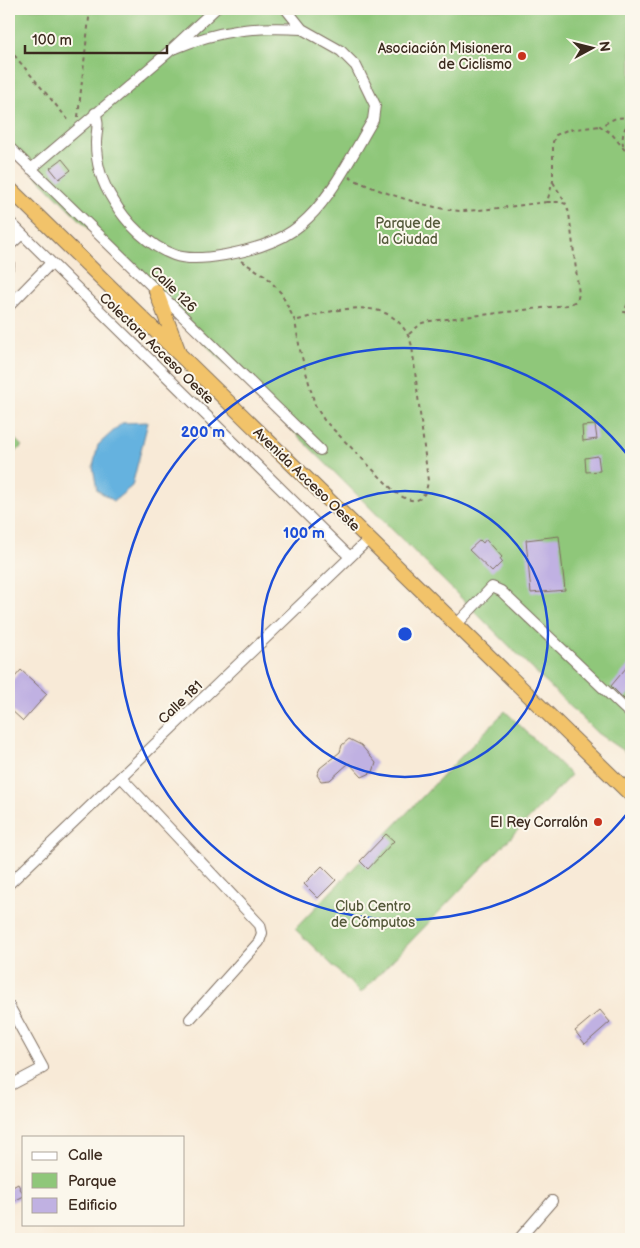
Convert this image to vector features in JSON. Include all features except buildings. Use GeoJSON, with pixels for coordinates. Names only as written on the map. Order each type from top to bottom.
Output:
{"type":"FeatureCollection","features":[{"type":"Feature","properties":{"kind":"highway","name":"Avenida Acceso Oeste"},"geometry":{"type":"LineString","coordinates":[[9,188],[584,748]]}},
{"type":"Feature","properties":{"kind":"highway"},"geometry":{"type":"LineString","coordinates":[[156,291],[180,355]]}},
{"type":"Feature","properties":{"kind":"highway"},"geometry":{"type":"LineString","coordinates":[[584,748],[631,784]]}},
{"type":"Feature","properties":{"kind":"highway"},"geometry":{"type":"LineString","coordinates":[[584,748],[631,794]]}},
{"type":"Feature","properties":{"kind":"street"},"geometry":{"type":"LineString","coordinates":[[31,169],[215,9]]}},
{"type":"Feature","properties":{"kind":"street"},"geometry":{"type":"LineString","coordinates":[[95,113],[98,119],[96,142],[102,179],[113,202],[151,243],[176,256],[199,258],[228,254],[274,241],[301,224],[318,207],[373,120],[375,105],[356,66],[341,51],[302,29],[286,9]]}},
{"type":"Feature","properties":{"kind":"street"},"geometry":{"type":"LineString","coordinates":[[170,50],[196,40],[239,30],[275,27],[302,29]]}},
{"type":"Feature","properties":{"kind":"street","name":"Calle 126"},"geometry":{"type":"LineString","coordinates":[[9,147],[320,450]]}},
{"type":"Feature","properties":{"kind":"street","name":"Colectora Acceso Oeste"},"geometry":{"type":"LineString","coordinates":[[9,221],[350,556]]}},
{"type":"Feature","properties":{"kind":"street"},"geometry":{"type":"LineString","coordinates":[[9,246],[22,234]]}},
{"type":"Feature","properties":{"kind":"street"},"geometry":{"type":"LineString","coordinates":[[9,257],[9,266]]}},
{"type":"Feature","properties":{"kind":"street"},"geometry":{"type":"LineString","coordinates":[[9,306],[51,263]]}},
{"type":"Feature","properties":{"kind":"street","name":"Calle 181"},"geometry":{"type":"LineString","coordinates":[[9,884],[369,538]]}},
{"type":"Feature","properties":{"kind":"street"},"geometry":{"type":"LineString","coordinates":[[457,624],[492,587],[502,591],[627,711],[631,700]]}},
{"type":"Feature","properties":{"kind":"street"},"geometry":{"type":"LineString","coordinates":[[122,777],[260,925],[262,932],[259,942],[190,1019]]}},
{"type":"Feature","properties":{"kind":"street"},"geometry":{"type":"LineString","coordinates":[[9,1006],[44,1068],[9,1086]]}},
{"type":"Feature","properties":{"kind":"street"},"geometry":{"type":"LineString","coordinates":[[518,1239],[552,1201]]}},
{"type":"Feature","properties":{"kind":"path"},"geometry":{"type":"LineString","coordinates":[[77,129],[90,9]]}},
{"type":"Feature","properties":{"kind":"path"},"geometry":{"type":"LineString","coordinates":[[9,49],[77,129]]}},
{"type":"Feature","properties":{"kind":"path"},"geometry":{"type":"LineString","coordinates":[[547,202],[552,181],[553,142],[556,135],[567,130],[600,126],[616,118],[631,116]]}},
{"type":"Feature","properties":{"kind":"path"},"geometry":{"type":"LineString","coordinates":[[630,155],[623,146],[622,136],[626,126],[631,121]]}},
{"type":"Feature","properties":{"kind":"path"},"geometry":{"type":"LineString","coordinates":[[600,126],[612,134],[630,155]]}},
{"type":"Feature","properties":{"kind":"path"},"geometry":{"type":"LineString","coordinates":[[341,173],[363,185],[442,209],[462,211],[547,202],[566,204]]}},
{"type":"Feature","properties":{"kind":"path"},"geometry":{"type":"LineString","coordinates":[[409,334],[422,323],[430,321],[567,305],[577,301],[579,294],[569,213],[566,204],[552,181]]}},
{"type":"Feature","properties":{"kind":"path"},"geometry":{"type":"LineString","coordinates":[[228,254],[266,276],[281,293],[295,321],[302,358],[315,405],[324,420],[395,492],[404,499],[412,501],[421,498],[427,490],[428,481],[409,334],[401,323],[391,316],[381,311],[366,309],[330,310],[295,321]]}},
{"type":"Feature","properties":{"kind":"path"},"geometry":{"type":"LineString","coordinates":[[631,297],[624,312],[631,313]]}},
{"type":"Feature","properties":{"kind":"green space","name":"Parque de la Ciudad"},"geometry":{"type":"Polygon","coordinates":[[[9,9],[631,9],[631,756],[597,733],[9,149],[9,9]]]}},
{"type":"Feature","properties":{"kind":"green space"},"geometry":{"type":"Polygon","coordinates":[[[9,433],[22,446],[9,459],[9,433]]]}},
{"type":"Feature","properties":{"kind":"green space","name":"Club Centro de Cómputos"},"geometry":{"type":"Polygon","coordinates":[[[505,711],[571,775],[361,993],[295,929],[505,711]]]}},
{"type":"Feature","properties":{"kind":"water"},"geometry":{"type":"Polygon","coordinates":[[[148,422],[132,486],[114,501],[97,490],[93,467],[98,445],[122,423],[148,422]]]}},
{"type":"Feature","properties":{"kind":"place","name":"Asociación Misionera de Ciclismo"},"geometry":{"type":"Point","coordinates":[522,56]}},
{"type":"Feature","properties":{"kind":"place","name":"El Rey Corralón"},"geometry":{"type":"Point","coordinates":[598,822]}}]}
